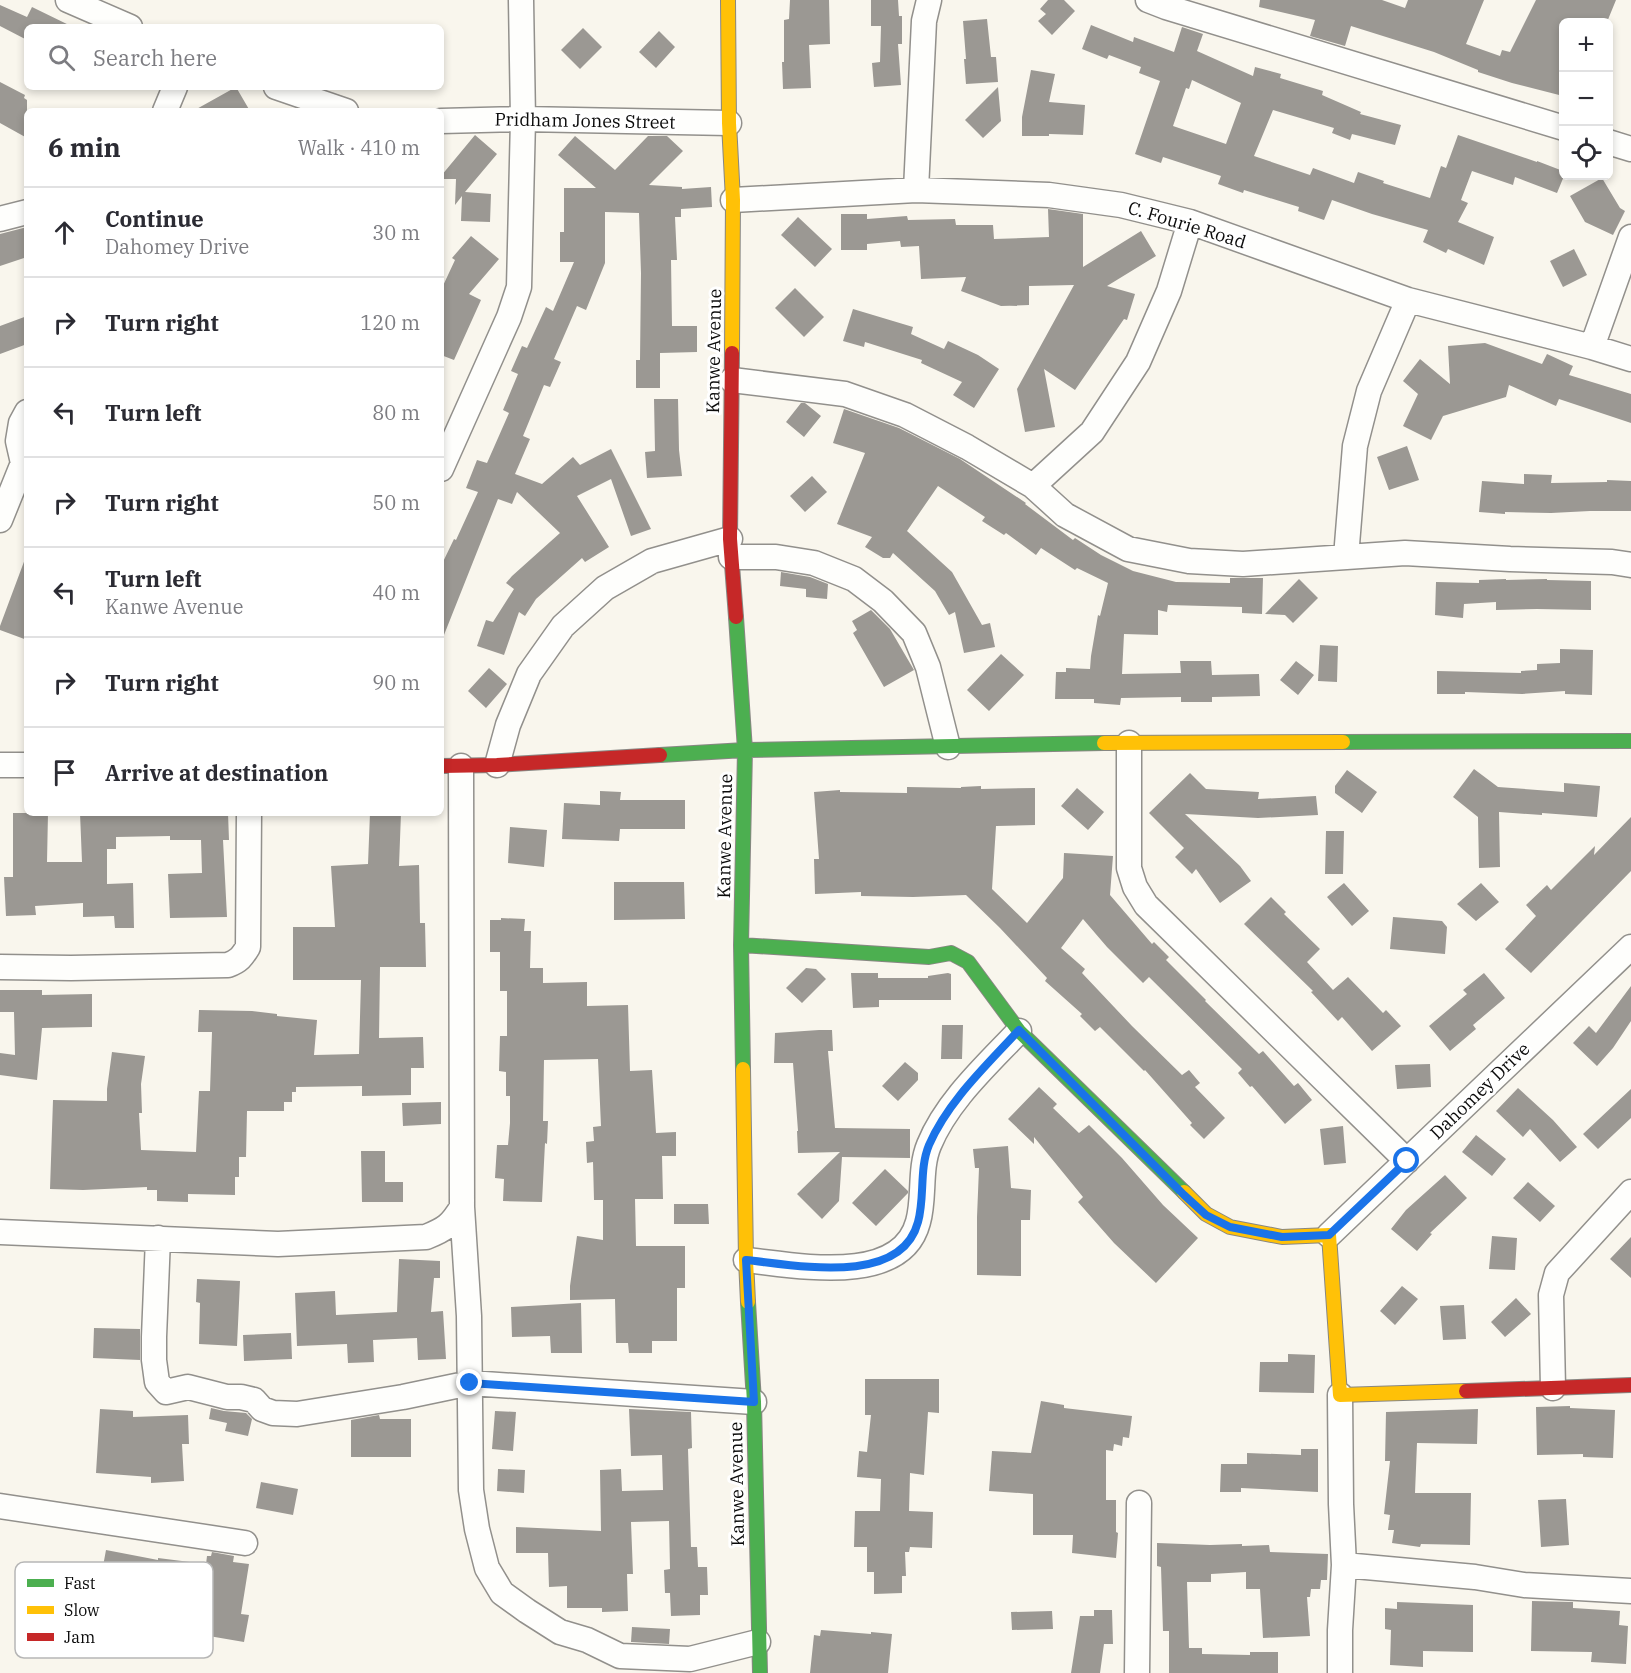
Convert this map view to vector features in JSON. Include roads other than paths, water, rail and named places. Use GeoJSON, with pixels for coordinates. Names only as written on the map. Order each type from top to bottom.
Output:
{"type":"FeatureCollection","features":[{"type":"Feature","properties":{"kind":"street"},"geometry":{"type":"LineString","coordinates":[[68,0],[97,5],[126,24]]}},
{"type":"Feature","properties":{"kind":"street"},"geometry":{"type":"LineString","coordinates":[[444,463],[509,317],[519,287],[522,119],[520,0]]}},
{"type":"Feature","properties":{"kind":"street","name":"Kanwe Avenue"},"geometry":{"type":"LineString","coordinates":[[728,0],[729,123],[733,200],[730,548],[745,750],[741,945],[746,1260],[754,1402],[760,1673]]}},
{"type":"Feature","properties":{"kind":"street"},"geometry":{"type":"LineString","coordinates":[[916,190],[924,21],[929,0]]}},
{"type":"Feature","properties":{"kind":"street"},"geometry":{"type":"LineString","coordinates":[[1148,0],[1559,127]]}},
{"type":"Feature","properties":{"kind":"street"},"geometry":{"type":"LineString","coordinates":[[166,108],[174,90]]}},
{"type":"Feature","properties":{"kind":"street"},"geometry":{"type":"LineString","coordinates":[[285,90],[337,108]]}},
{"type":"Feature","properties":{"kind":"street","name":"Pridham Jones Street"},"geometry":{"type":"LineString","coordinates":[[444,121],[522,119],[729,123]]}},
{"type":"Feature","properties":{"kind":"street"},"geometry":{"type":"LineString","coordinates":[[1613,144],[1631,149]]}},
{"type":"Feature","properties":{"kind":"street","name":"C. Fourie Road"},"geometry":{"type":"LineString","coordinates":[[733,200],[916,190],[1049,195],[1121,205],[1190,222],[1408,300],[1631,359]]}},
{"type":"Feature","properties":{"kind":"street"},"geometry":{"type":"LineString","coordinates":[[1033,486],[1092,432],[1138,362],[1169,291],[1190,222]]}},
{"type":"Feature","properties":{"kind":"street"},"geometry":{"type":"LineString","coordinates":[[1592,347],[1631,237]]}},
{"type":"Feature","properties":{"kind":"street"},"geometry":{"type":"LineString","coordinates":[[1346,557],[1355,446],[1369,391],[1408,300]]}},
{"type":"Feature","properties":{"kind":"street"},"geometry":{"type":"LineString","coordinates":[[732,380],[845,394],[905,415],[967,447],[1033,486],[1065,515],[1128,549],[1189,561],[1243,564],[1405,554],[1612,561],[1631,565]]}},
{"type":"Feature","properties":{"kind":"street"},"geometry":{"type":"LineString","coordinates":[[24,418],[18,441],[24,459]]}},
{"type":"Feature","properties":{"kind":"street"},"geometry":{"type":"LineString","coordinates":[[0,520],[24,464]]}},
{"type":"Feature","properties":{"kind":"street"},"geometry":{"type":"LineString","coordinates":[[496,765],[508,725],[529,674],[563,626],[605,588],[652,561],[730,548],[814,563],[854,579],[883,601],[914,633],[927,667],[948,747]]}},
{"type":"Feature","properties":{"kind":"street"},"geometry":{"type":"LineString","coordinates":[[758,1642],[690,1659],[620,1656],[560,1632],[527,1611],[502,1593],[487,1568],[471,1490],[469,1316],[462,1207],[451,766],[745,750],[1129,743],[1631,741]]}},
{"type":"Feature","properties":{"kind":"street"},"geometry":{"type":"LineString","coordinates":[[1129,743],[1129,868],[1135,887],[1146,905],[1407,1161]]}},
{"type":"Feature","properties":{"kind":"street"},"geometry":{"type":"LineString","coordinates":[[0,765],[24,765]]}},
{"type":"Feature","properties":{"kind":"street"},"geometry":{"type":"LineString","coordinates":[[0,967],[228,965],[237,962],[248,947],[249,816]]}},
{"type":"Feature","properties":{"kind":"street"},"geometry":{"type":"LineString","coordinates":[[741,945],[929,957],[951,953],[968,962],[1019,1030],[1206,1215],[1230,1227],[1282,1237],[1329,1235],[1340,1395],[1344,1565],[1340,1673]]}},
{"type":"Feature","properties":{"kind":"street","name":"Dahomey Drive"},"geometry":{"type":"LineString","coordinates":[[1329,1235],[1631,947]]}},
{"type":"Feature","properties":{"kind":"street"},"geometry":{"type":"LineString","coordinates":[[746,1260],[825,1268],[866,1265],[892,1256],[906,1246],[919,1220],[923,1171],[928,1148],[939,1125],[950,1108],[1019,1030]]}},
{"type":"Feature","properties":{"kind":"street"},"geometry":{"type":"LineString","coordinates":[[1552,1388],[1551,1295],[1557,1273],[1631,1192]]}},
{"type":"Feature","properties":{"kind":"street"},"geometry":{"type":"LineString","coordinates":[[0,1232],[278,1244],[426,1238],[446,1228],[462,1207]]}},
{"type":"Feature","properties":{"kind":"street"},"geometry":{"type":"LineString","coordinates":[[158,1238],[154,1360],[157,1382],[166,1392],[188,1387],[227,1397],[254,1400],[262,1409],[273,1413],[297,1414],[404,1397],[470,1383],[754,1402]]}},
{"type":"Feature","properties":{"kind":"street"},"geometry":{"type":"LineString","coordinates":[[1340,1395],[1631,1385]]}},
{"type":"Feature","properties":{"kind":"street"},"geometry":{"type":"LineString","coordinates":[[1137,1673],[1139,1503]]}},
{"type":"Feature","properties":{"kind":"street"},"geometry":{"type":"LineString","coordinates":[[0,1506],[245,1543]]}},
{"type":"Feature","properties":{"kind":"street"},"geometry":{"type":"LineString","coordinates":[[1344,1565],[1475,1577],[1524,1585],[1631,1592]]}}]}
